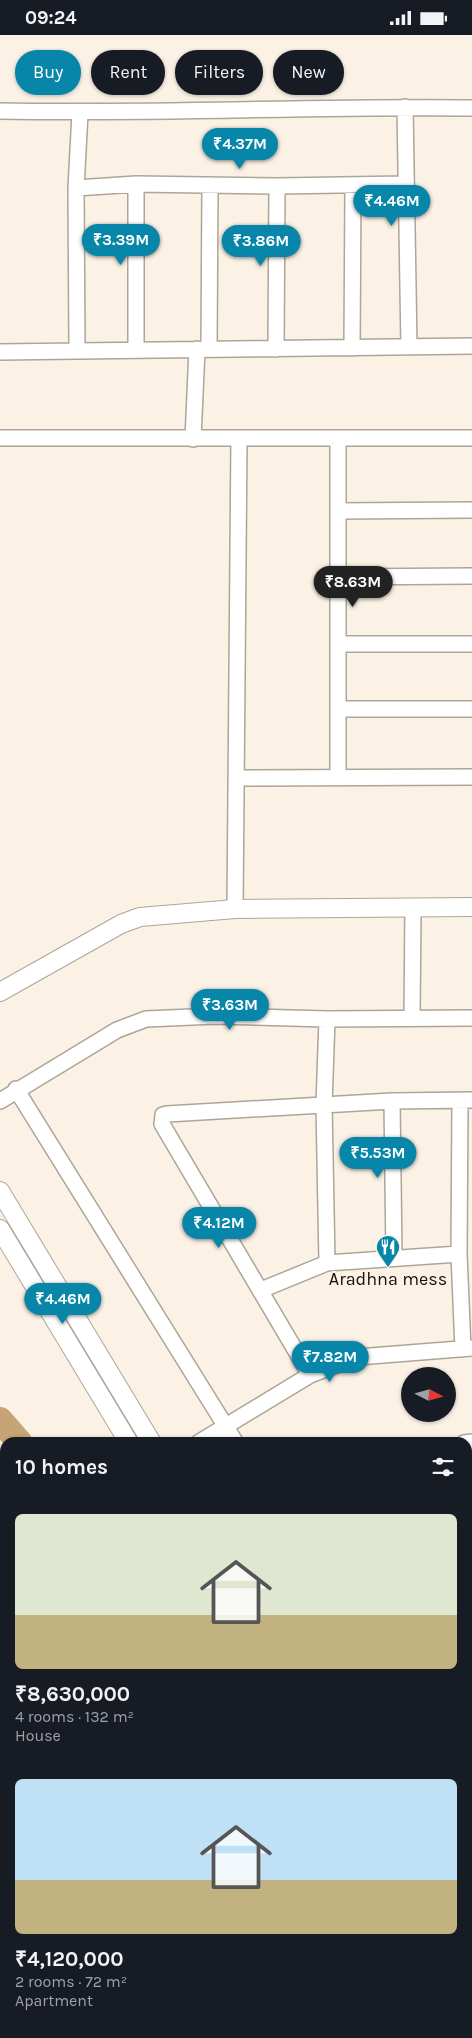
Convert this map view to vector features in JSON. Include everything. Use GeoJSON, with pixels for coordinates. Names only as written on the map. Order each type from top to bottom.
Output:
{"type":"FeatureCollection","features":[{"type":"Feature","properties":{"kind":"street"},"geometry":{"type":"LineString","coordinates":[[405,107],[409,347]]}},
{"type":"Feature","properties":{"kind":"street"},"geometry":{"type":"LineString","coordinates":[[0,111],[80,113],[405,107],[472,108]]}},
{"type":"Feature","properties":{"kind":"street"},"geometry":{"type":"LineString","coordinates":[[77,350],[76,188],[80,113]]}},
{"type":"Feature","properties":{"kind":"street"},"geometry":{"type":"LineString","coordinates":[[76,188],[136,184],[406,184]]}},
{"type":"Feature","properties":{"kind":"street"},"geometry":{"type":"LineString","coordinates":[[136,184],[136,349]]}},
{"type":"Feature","properties":{"kind":"street"},"geometry":{"type":"LineString","coordinates":[[193,439],[203,349],[210,185]]}},
{"type":"Feature","properties":{"kind":"street"},"geometry":{"type":"LineString","coordinates":[[276,185],[276,349]]}},
{"type":"Feature","properties":{"kind":"street"},"geometry":{"type":"LineString","coordinates":[[352,348],[353,185]]}},
{"type":"Feature","properties":{"kind":"street"},"geometry":{"type":"LineString","coordinates":[[0,352],[472,346]]}},
{"type":"Feature","properties":{"kind":"street"},"geometry":{"type":"LineString","coordinates":[[0,438],[472,439]]}},
{"type":"Feature","properties":{"kind":"street"},"geometry":{"type":"LineString","coordinates":[[235,909],[239,438]]}},
{"type":"Feature","properties":{"kind":"street"},"geometry":{"type":"LineString","coordinates":[[338,438],[338,777]]}},
{"type":"Feature","properties":{"kind":"street"},"geometry":{"type":"LineString","coordinates":[[338,511],[472,509]]}},
{"type":"Feature","properties":{"kind":"street"},"geometry":{"type":"LineString","coordinates":[[338,577],[472,576]]}},
{"type":"Feature","properties":{"kind":"street"},"geometry":{"type":"LineString","coordinates":[[338,644],[472,644]]}},
{"type":"Feature","properties":{"kind":"street"},"geometry":{"type":"LineString","coordinates":[[338,709],[472,709]]}},
{"type":"Feature","properties":{"kind":"street"},"geometry":{"type":"LineString","coordinates":[[236,778],[472,777]]}},
{"type":"Feature","properties":{"kind":"street"},"geometry":{"type":"LineString","coordinates":[[0,992],[121,924],[140,917],[235,909],[472,907]]}},
{"type":"Feature","properties":{"kind":"street"},"geometry":{"type":"LineString","coordinates":[[412,1017],[413,908]]}},
{"type":"Feature","properties":{"kind":"street"},"geometry":{"type":"LineString","coordinates":[[0,1101],[16,1089],[117,1030],[146,1019],[214,1015],[327,1019],[472,1018]]}},
{"type":"Feature","properties":{"kind":"street"},"geometry":{"type":"LineString","coordinates":[[327,1019],[324,1105],[327,1263]]}},
{"type":"Feature","properties":{"kind":"street"},"geometry":{"type":"LineString","coordinates":[[16,1089],[232,1437]]}},
{"type":"Feature","properties":{"kind":"street"},"geometry":{"type":"LineString","coordinates":[[208,1437],[310,1375],[358,1357],[468,1349],[459,1254],[466,1100],[392,1101],[167,1113],[163,1115],[162,1124],[310,1375]]}},
{"type":"Feature","properties":{"kind":"street"},"geometry":{"type":"LineString","coordinates":[[392,1101],[394,1257]]}},
{"type":"Feature","properties":{"kind":"street"},"geometry":{"type":"LineString","coordinates":[[0,1191],[148,1437]]}},
{"type":"Feature","properties":{"kind":"street"},"geometry":{"type":"LineString","coordinates":[[0,1229],[125,1437]]}},
{"type":"Feature","properties":{"kind":"street"},"geometry":{"type":"LineString","coordinates":[[261,1290],[327,1263],[459,1254]]}},
{"type":"Feature","properties":{"kind":"waterway"},"geometry":{"type":"LineString","coordinates":[[0,1420],[15,1437]]}},
{"type":"Feature","properties":{"kind":"place","name":"Aradhna mess"},"geometry":{"type":"Point","coordinates":[388,1268]}}]}
